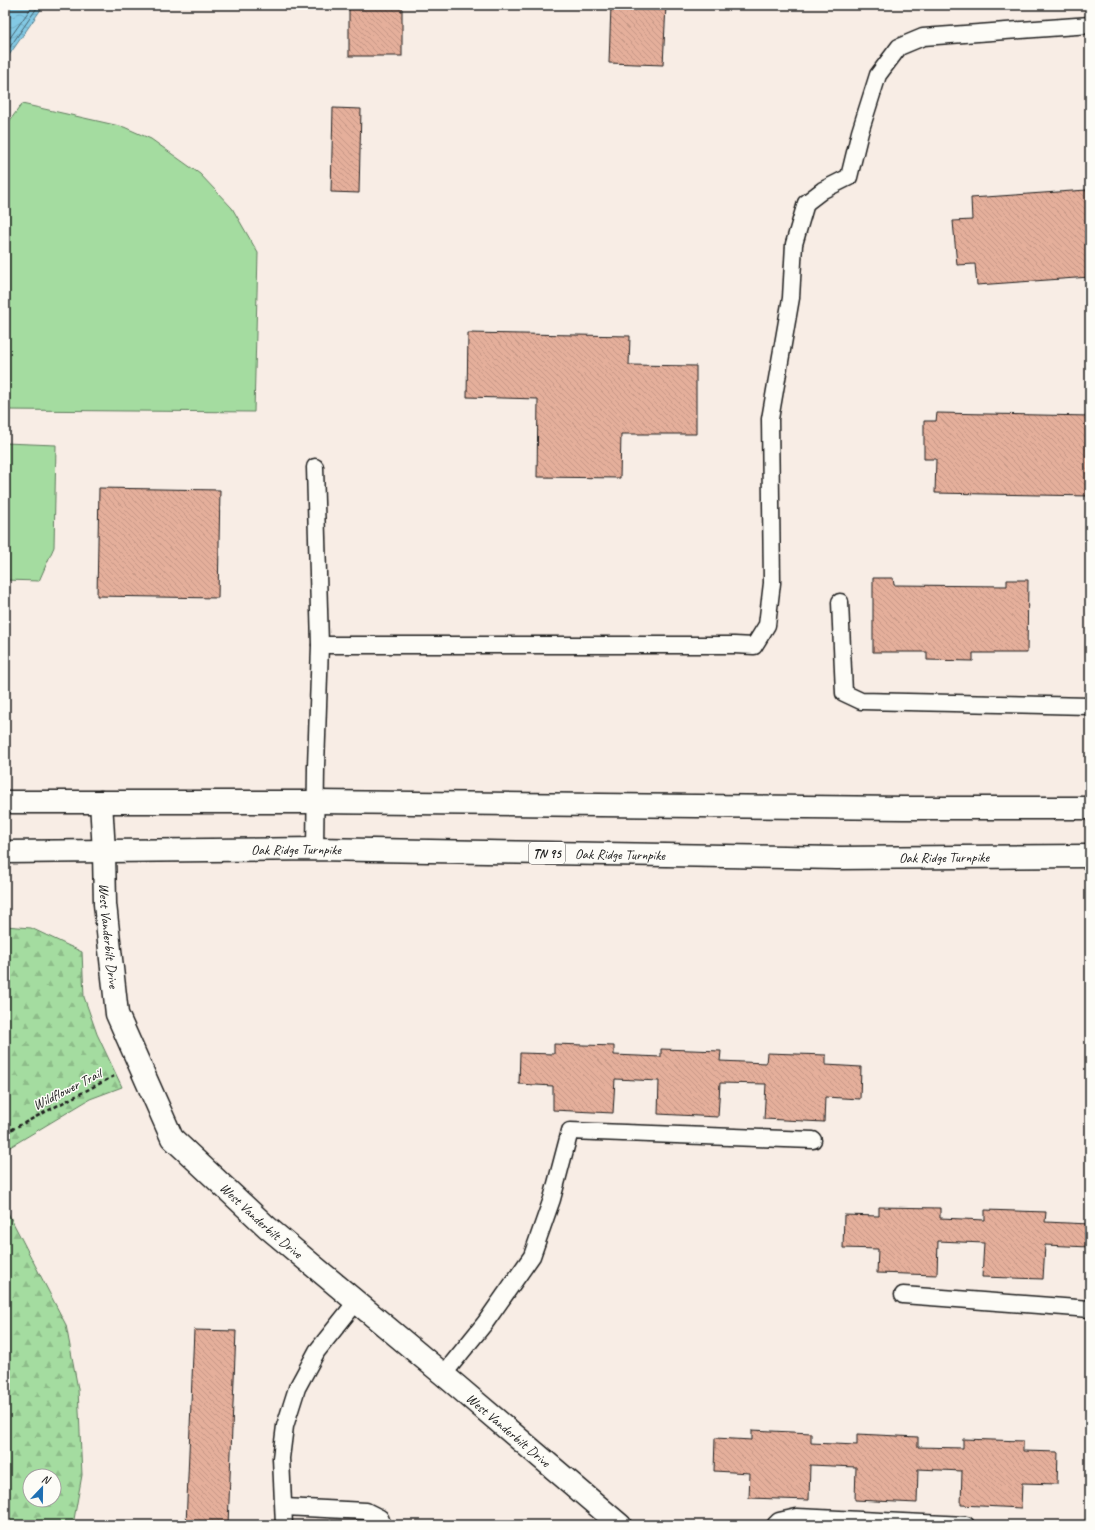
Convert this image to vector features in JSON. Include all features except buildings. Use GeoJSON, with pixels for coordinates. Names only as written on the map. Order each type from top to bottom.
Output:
{"type":"FeatureCollection","features":[{"type":"Feature","properties":{"kind":"main road"},"geometry":{"type":"LineString","coordinates":[[5,802],[315,802],[903,808],[1090,808]]}},
{"type":"Feature","properties":{"kind":"main road","name":"West Vanderbilt Drive"},"geometry":{"type":"LineString","coordinates":[[101,802],[105,904],[117,1014],[172,1138],[267,1227],[620,1525]]}},
{"type":"Feature","properties":{"kind":"main road","name":"Oak Ridge Turnpike"},"geometry":{"type":"LineString","coordinates":[[5,852],[315,850],[837,858],[1090,856]]}},
{"type":"Feature","properties":{"kind":"lane"},"geometry":{"type":"LineString","coordinates":[[320,645],[754,646],[767,625],[772,583],[770,419],[791,298],[794,244],[806,203],[822,190],[849,177],[860,132],[878,74],[899,47],[923,37],[1090,25]]}},
{"type":"Feature","properties":{"kind":"lane"},"geometry":{"type":"LineString","coordinates":[[315,466],[320,645],[315,850]]}},
{"type":"Feature","properties":{"kind":"lane"},"geometry":{"type":"LineString","coordinates":[[840,602],[844,693],[861,701],[1090,706]]}},
{"type":"Feature","properties":{"kind":"lane"},"geometry":{"type":"LineString","coordinates":[[443,1375],[484,1323],[532,1256],[552,1199],[570,1131],[813,1140]]}},
{"type":"Feature","properties":{"kind":"lane"},"geometry":{"type":"LineString","coordinates":[[903,1295],[1090,1309]]}},
{"type":"Feature","properties":{"kind":"lane"},"geometry":{"type":"LineString","coordinates":[[284,1525],[281,1458],[285,1426],[297,1388],[317,1351],[356,1302]]}},
{"type":"Feature","properties":{"kind":"lane"},"geometry":{"type":"LineString","coordinates":[[284,1507],[366,1511],[380,1518],[383,1525]]}},
{"type":"Feature","properties":{"kind":"lane"},"geometry":{"type":"LineString","coordinates":[[775,1525],[779,1521],[797,1517],[966,1525]]}},
{"type":"Feature","properties":{"kind":"path","name":"Wildflower Trail"},"geometry":{"type":"LineString","coordinates":[[5,1133],[139,1063]]}},
{"type":"Feature","properties":{"kind":"green space"},"geometry":{"type":"Polygon","coordinates":[[[22,104],[124,127],[151,139],[200,174],[232,208],[258,253],[254,412],[5,409],[5,127],[22,104]]]}},
{"type":"Feature","properties":{"kind":"green space"},"geometry":{"type":"Polygon","coordinates":[[[5,443],[56,445],[54,547],[39,581],[5,580],[5,443]]]}},
{"type":"Feature","properties":{"kind":"green space"},"geometry":{"type":"Polygon","coordinates":[[[5,926],[31,928],[82,952],[84,997],[97,1034],[122,1087],[90,1099],[5,1150],[5,926]]]}},
{"type":"Feature","properties":{"kind":"green space"},"geometry":{"type":"Polygon","coordinates":[[[5,1207],[66,1325],[78,1389],[82,1475],[73,1525],[5,1525],[5,1207]]]}},
{"type":"Feature","properties":{"kind":"water"},"geometry":{"type":"Polygon","coordinates":[[[5,5],[44,5],[5,61],[5,5]]]}}]}
